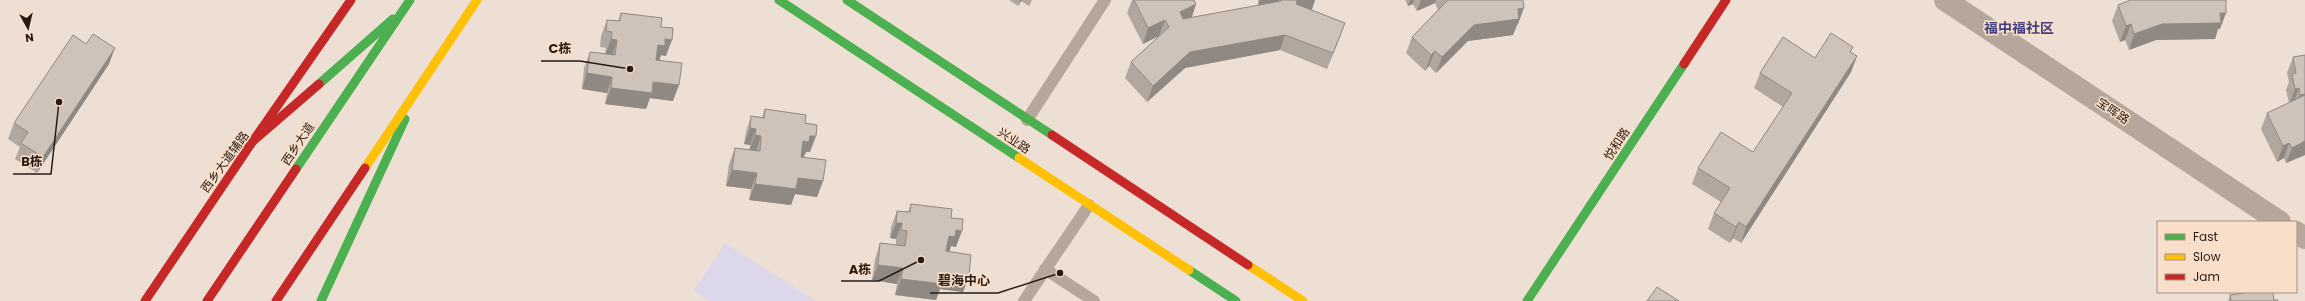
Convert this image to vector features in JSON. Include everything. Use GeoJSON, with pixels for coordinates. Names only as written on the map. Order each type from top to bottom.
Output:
{"type":"FeatureCollection","features":[{"type":"Feature","properties":{"kind":"main road"},"geometry":{"type":"LineString","coordinates":[[253,141],[351,0]]}},
{"type":"Feature","properties":{"kind":"main road","name":"西乡大道"},"geometry":{"type":"LineString","coordinates":[[207,301],[410,0]]}},
{"type":"Feature","properties":{"kind":"main road"},"geometry":{"type":"LineString","coordinates":[[276,301],[477,0]]}},
{"type":"Feature","properties":{"kind":"main road","name":"兴业路"},"geometry":{"type":"LineString","coordinates":[[779,0],[1236,301]]}},
{"type":"Feature","properties":{"kind":"main road","name":"兴业路"},"geometry":{"type":"LineString","coordinates":[[847,0],[1303,301]]}},
{"type":"Feature","properties":{"kind":"main road","name":"悦和路"},"geometry":{"type":"LineString","coordinates":[[1527,301],[1726,0]]}},
{"type":"Feature","properties":{"kind":"main road","name":"西乡大道辅路"},"geometry":{"type":"LineString","coordinates":[[145,301],[253,141],[403,11]]}},
{"type":"Feature","properties":{"kind":"main road"},"geometry":{"type":"LineString","coordinates":[[321,301],[419,89]]}},
{"type":"Feature","properties":{"kind":"street","name":"宝晖路"},"geometry":{"type":"LineString","coordinates":[[1945,0],[2278,221]]}},
{"type":"Feature","properties":{"kind":"lane"},"geometry":{"type":"LineString","coordinates":[[1027,120],[1105,0]]}},
{"type":"Feature","properties":{"kind":"lane"},"geometry":{"type":"LineString","coordinates":[[1024,301],[1089,204]]}},
{"type":"Feature","properties":{"kind":"lane"},"geometry":{"type":"LineString","coordinates":[[1045,269],[1094,301]]}},
{"type":"Feature","properties":{"kind":"shaded area"},"geometry":{"type":"Polygon","coordinates":[[[725,243],[816,301],[709,301],[694,291],[725,243]]]}},
{"type":"Feature","properties":{"kind":"building"},"geometry":{"type":"Polygon","coordinates":[[[1134,0],[1194,0],[1196,4],[1180,12],[1183,19],[1281,0],[1297,0],[1296,4],[1345,23],[1333,53],[1285,35],[1190,52],[1153,86],[1131,62],[1169,27],[1165,20],[1148,28],[1134,0]]]}},
{"type":"Feature","properties":{"kind":"building"},"geometry":{"type":"Polygon","coordinates":[[[1447,0],[1523,0],[1524,8],[1518,9],[1519,19],[1474,25],[1442,57],[1435,51],[1431,55],[1412,37],[1447,0]]]}},
{"type":"Feature","properties":{"kind":"building"},"geometry":{"type":"Polygon","coordinates":[[[2131,0],[2226,0],[2226,13],[2220,13],[2221,23],[2162,24],[2134,34],[2131,24],[2126,26],[2118,5],[2131,0]]]}},
{"type":"Feature","properties":{"kind":"building"},"geometry":{"type":"Polygon","coordinates":[[[621,13],[662,18],[661,27],[673,28],[672,40],[665,39],[665,46],[658,45],[656,60],[682,63],[679,85],[653,82],[652,93],[611,88],[612,77],[587,73],[590,52],[615,55],[617,40],[611,39],[612,32],[606,31],[607,20],[620,21],[621,13]]]}},
{"type":"Feature","properties":{"kind":"building"},"geometry":{"type":"Polygon","coordinates":[[[1831,33],[1853,47],[1850,52],[1857,56],[1746,227],[1739,222],[1736,227],[1714,213],[1730,188],[1698,168],[1721,132],[1753,152],[1792,93],[1760,73],[1783,37],[1815,58],[1831,33]]]}},
{"type":"Feature","properties":{"kind":"building"},"geometry":{"type":"Polygon","coordinates":[[[93,34],[115,48],[43,157],[21,143],[28,132],[14,123],[73,35],[86,44],[93,34]]]}},
{"type":"Feature","properties":{"kind":"building"},"geometry":{"type":"Polygon","coordinates":[[[2305,55],[2305,94],[2300,95],[2299,88],[2295,89],[2292,74],[2296,73],[2293,57],[2305,55]]]}},
{"type":"Feature","properties":{"kind":"building"},"geometry":{"type":"Polygon","coordinates":[[[2305,95],[2305,141],[2292,148],[2289,143],[2283,146],[2267,113],[2305,95]]]}},
{"type":"Feature","properties":{"kind":"building"},"geometry":{"type":"Polygon","coordinates":[[[765,109],[806,115],[805,123],[817,125],[816,136],[810,136],[809,142],[803,141],[801,157],[826,160],[823,181],[798,178],[796,189],[755,184],[757,173],[732,170],[735,148],[760,151],[761,136],[755,135],[756,129],[750,128],[751,116],[764,118],[765,109]]]}},
{"type":"Feature","properties":{"kind":"building"},"geometry":{"type":"Polygon","coordinates":[[[911,204],[952,209],[951,218],[963,219],[962,231],[956,230],[955,237],[949,236],[946,251],[971,255],[969,276],[944,273],[942,284],[901,279],[903,268],[878,265],[880,243],[905,246],[907,231],[901,230],[902,223],[896,223],[897,211],[910,212],[911,204]]]}},
{"type":"Feature","properties":{"kind":"building"},"geometry":{"type":"Polygon","coordinates":[[[1657,287],[1679,301],[1647,301],[1657,287]]]}},
{"type":"Feature","properties":{"kind":"building"},"geometry":{"type":"Polygon","coordinates":[[[2243,293],[2273,293],[2274,300],[2278,301],[2231,301],[2230,295],[2243,293]]]}},
{"type":"Feature","properties":{"kind":"traffic: fast"},"geometry":{"type":"LineString","coordinates":[[296,169],[410,0]]}},
{"type":"Feature","properties":{"kind":"traffic: fast"},"geometry":{"type":"LineString","coordinates":[[779,0],[1019,158]]}},
{"type":"Feature","properties":{"kind":"traffic: fast"},"geometry":{"type":"LineString","coordinates":[[847,0],[1052,135]]}},
{"type":"Feature","properties":{"kind":"traffic: fast"},"geometry":{"type":"LineString","coordinates":[[319,84],[393,19]]}},
{"type":"Feature","properties":{"kind":"traffic: fast"},"geometry":{"type":"LineString","coordinates":[[1527,301],[1684,64]]}},
{"type":"Feature","properties":{"kind":"traffic: fast"},"geometry":{"type":"LineString","coordinates":[[321,301],[405,119]]}},
{"type":"Feature","properties":{"kind":"traffic: fast"},"geometry":{"type":"LineString","coordinates":[[1189,270],[1236,301]]}},
{"type":"Feature","properties":{"kind":"traffic: slow"},"geometry":{"type":"LineString","coordinates":[[365,168],[477,0]]}},
{"type":"Feature","properties":{"kind":"traffic: slow"},"geometry":{"type":"LineString","coordinates":[[1019,158],[1189,270]]}},
{"type":"Feature","properties":{"kind":"traffic: slow"},"geometry":{"type":"LineString","coordinates":[[1248,265],[1303,301]]}},
{"type":"Feature","properties":{"kind":"traffic: jam"},"geometry":{"type":"LineString","coordinates":[[253,141],[351,0]]}},
{"type":"Feature","properties":{"kind":"traffic: jam"},"geometry":{"type":"LineString","coordinates":[[1684,64],[1726,0]]}},
{"type":"Feature","properties":{"kind":"traffic: jam"},"geometry":{"type":"LineString","coordinates":[[145,301],[253,141],[319,84]]}},
{"type":"Feature","properties":{"kind":"traffic: jam"},"geometry":{"type":"LineString","coordinates":[[1052,135],[1248,265]]}},
{"type":"Feature","properties":{"kind":"traffic: jam"},"geometry":{"type":"LineString","coordinates":[[276,301],[365,168]]}},
{"type":"Feature","properties":{"kind":"traffic: jam"},"geometry":{"type":"LineString","coordinates":[[207,301],[296,169]]}},
{"type":"Feature","properties":{"kind":"place","name":"C栋"},"geometry":{"type":"Point","coordinates":[630,69]}},
{"type":"Feature","properties":{"kind":"place","name":"B栋"},"geometry":{"type":"Point","coordinates":[59,102]}},
{"type":"Feature","properties":{"kind":"place","name":"A栋"},"geometry":{"type":"Point","coordinates":[921,260]}},
{"type":"Feature","properties":{"kind":"place","name":"碧海中心"},"geometry":{"type":"Point","coordinates":[1060,273]}},
{"type":"Feature","properties":{"kind":"district","name":"福中福社区"},"geometry":{"type":"Point","coordinates":[2019,28]}}]}
